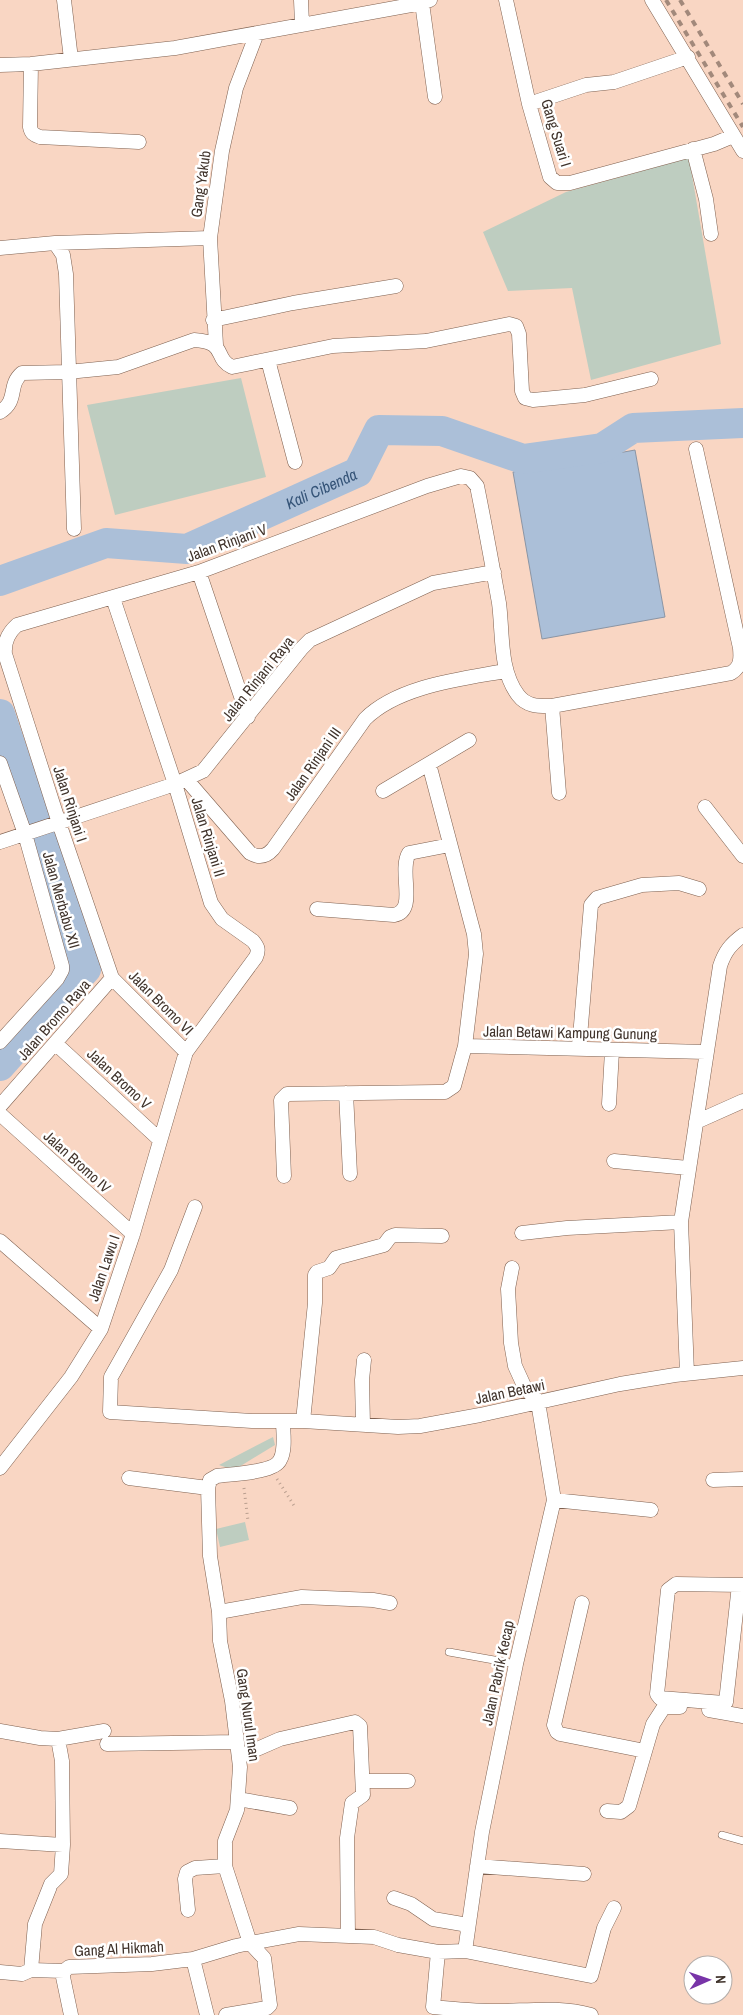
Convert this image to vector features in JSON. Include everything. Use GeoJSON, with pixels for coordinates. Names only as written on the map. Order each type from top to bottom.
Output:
{"type":"FeatureCollection","features":[{"type":"Feature","properties":{"kind":"street"},"geometry":{"type":"LineString","coordinates":[[64,0],[72,59]]}},
{"type":"Feature","properties":{"kind":"street"},"geometry":{"type":"LineString","coordinates":[[300,0],[302,24]]}},
{"type":"Feature","properties":{"kind":"street","name":"Gang Suari I"},"geometry":{"type":"LineString","coordinates":[[506,0],[530,104],[550,177],[557,183],[570,182],[714,144],[733,136]]}},
{"type":"Feature","properties":{"kind":"street"},"geometry":{"type":"LineString","coordinates":[[652,0],[743,151]]}},
{"type":"Feature","properties":{"kind":"street"},"geometry":{"type":"LineString","coordinates":[[0,65],[30,64],[175,48],[426,2],[435,97]]}},
{"type":"Feature","properties":{"kind":"street","name":"Gang Yakub"},"geometry":{"type":"LineString","coordinates":[[216,345],[213,320],[210,238],[226,132],[236,88],[257,32]]}},
{"type":"Feature","properties":{"kind":"street"},"geometry":{"type":"LineString","coordinates":[[530,104],[586,85],[614,82],[688,57]]}},
{"type":"Feature","properties":{"kind":"street"},"geometry":{"type":"LineString","coordinates":[[30,64],[30,127],[31,132],[35,135],[40,137],[139,142]]}},
{"type":"Feature","properties":{"kind":"street"},"geometry":{"type":"LineString","coordinates":[[693,149],[706,199],[711,234]]}},
{"type":"Feature","properties":{"kind":"street"},"geometry":{"type":"LineString","coordinates":[[0,248],[55,243],[210,238]]}},
{"type":"Feature","properties":{"kind":"street"},"geometry":{"type":"LineString","coordinates":[[55,243],[64,254],[66,274],[74,529]]}},
{"type":"Feature","properties":{"kind":"street"},"geometry":{"type":"LineString","coordinates":[[213,320],[293,303],[396,286]]}},
{"type":"Feature","properties":{"kind":"street"},"geometry":{"type":"LineString","coordinates":[[0,412],[11,403],[15,380],[22,373],[68,372],[118,367],[194,340],[216,345],[227,364],[232,367],[333,346],[426,340],[509,324],[516,326],[519,334],[522,391],[525,398],[533,400],[585,395],[651,379]]}},
{"type":"Feature","properties":{"kind":"street"},"geometry":{"type":"LineString","coordinates":[[268,360],[295,462]]}},
{"type":"Feature","properties":{"kind":"street"},"geometry":{"type":"LineString","coordinates":[[494,572],[506,671],[512,687],[526,703],[532,706],[552,706],[731,673],[741,661],[740,648],[696,449]]}},
{"type":"Feature","properties":{"kind":"street","name":"Jalan Rinjani V"},"geometry":{"type":"LineString","coordinates":[[8,638],[17,625],[199,572],[407,493],[460,476],[470,478],[477,486],[494,572]]}},
{"type":"Feature","properties":{"kind":"street"},"geometry":{"type":"LineString","coordinates":[[199,572],[248,717]]}},
{"type":"Feature","properties":{"kind":"street","name":"Jalan Rinjani Raya"},"geometry":{"type":"LineString","coordinates":[[0,842],[181,781],[204,771],[301,649],[319,635],[433,584],[494,572]]}},
{"type":"Feature","properties":{"kind":"street","name":"Jalan Rinjani II"},"geometry":{"type":"LineString","coordinates":[[113,598],[181,781],[211,903],[222,919],[257,946],[258,952],[186,1052]]}},
{"type":"Feature","properties":{"kind":"street","name":"Jalan Rinjani I"},"geometry":{"type":"LineString","coordinates":[[8,638],[5,654],[54,824],[112,978]]}},
{"type":"Feature","properties":{"kind":"street","name":"Jalan Rinjani III"},"geometry":{"type":"LineString","coordinates":[[181,781],[250,853],[257,857],[269,854],[365,718],[377,707],[406,694],[440,684],[506,671]]}},
{"type":"Feature","properties":{"kind":"street"},"geometry":{"type":"LineString","coordinates":[[552,706],[559,793]]}},
{"type":"Feature","properties":{"kind":"street"},"geometry":{"type":"LineString","coordinates":[[382,791],[469,740]]}},
{"type":"Feature","properties":{"kind":"street"},"geometry":{"type":"LineString","coordinates":[[0,763],[28,833]]}},
{"type":"Feature","properties":{"kind":"street"},"geometry":{"type":"LineString","coordinates":[[429,764],[474,934],[476,954],[465,1046]]}},
{"type":"Feature","properties":{"kind":"street"},"geometry":{"type":"LineString","coordinates":[[705,807],[743,856]]}},
{"type":"Feature","properties":{"kind":"street","name":"Jalan Merbabu XII"},"geometry":{"type":"LineString","coordinates":[[0,1042],[57,979],[62,970],[62,961],[28,833]]}},
{"type":"Feature","properties":{"kind":"street"},"geometry":{"type":"LineString","coordinates":[[316,909],[394,916],[400,914],[404,912],[406,905],[405,862],[409,853],[450,846]]}},
{"type":"Feature","properties":{"kind":"street"},"geometry":{"type":"LineString","coordinates":[[579,1048],[591,905],[598,898],[642,885],[679,883],[699,889]]}},
{"type":"Feature","properties":{"kind":"street"},"geometry":{"type":"LineString","coordinates":[[687,1374],[681,1222],[720,966],[724,952],[730,944],[743,935]]}},
{"type":"Feature","properties":{"kind":"street","name":"Jalan Bromo VI"},"geometry":{"type":"LineString","coordinates":[[112,978],[186,1052]]}},
{"type":"Feature","properties":{"kind":"street","name":"Jalan Bromo Raya"},"geometry":{"type":"LineString","coordinates":[[0,1106],[112,978]]}},
{"type":"Feature","properties":{"kind":"street","name":"Jalan Bromo V"},"geometry":{"type":"LineString","coordinates":[[55,1043],[160,1140]]}},
{"type":"Feature","properties":{"kind":"street","name":"Jalan Betawi Kampung Gunung"},"geometry":{"type":"LineString","coordinates":[[284,1176],[281,1100],[284,1095],[346,1092],[445,1092],[454,1086],[465,1046],[706,1052]]}},
{"type":"Feature","properties":{"kind":"street"},"geometry":{"type":"LineString","coordinates":[[609,1104],[612,1051]]}},
{"type":"Feature","properties":{"kind":"street","name":"Jalan Lawu I"},"geometry":{"type":"LineString","coordinates":[[0,1468],[71,1377],[101,1329],[133,1234],[186,1052]]}},
{"type":"Feature","properties":{"kind":"street"},"geometry":{"type":"LineString","coordinates":[[346,1092],[350,1174]]}},
{"type":"Feature","properties":{"kind":"street"},"geometry":{"type":"LineString","coordinates":[[696,1122],[743,1101]]}},
{"type":"Feature","properties":{"kind":"street","name":"Jalan Bromo IV"},"geometry":{"type":"LineString","coordinates":[[0,1114],[133,1234]]}},
{"type":"Feature","properties":{"kind":"street"},"geometry":{"type":"LineString","coordinates":[[614,1161],[688,1168]]}},
{"type":"Feature","properties":{"kind":"street","name":"Jalan Betawi"},"geometry":{"type":"LineString","coordinates":[[194,1207],[171,1270],[111,1377],[110,1412],[252,1421],[303,1421],[398,1427],[420,1426],[480,1415],[620,1384],[743,1368]]}},
{"type":"Feature","properties":{"kind":"street"},"geometry":{"type":"LineString","coordinates":[[522,1233],[566,1228],[681,1222]]}},
{"type":"Feature","properties":{"kind":"street"},"geometry":{"type":"LineString","coordinates":[[303,1421],[315,1303],[315,1275],[317,1272],[329,1268],[336,1258],[384,1245],[390,1237],[395,1235],[442,1236]]}},
{"type":"Feature","properties":{"kind":"street"},"geometry":{"type":"LineString","coordinates":[[0,1241],[101,1329]]}},
{"type":"Feature","properties":{"kind":"street"},"geometry":{"type":"LineString","coordinates":[[512,1268],[508,1289],[511,1343],[515,1366],[525,1388],[538,1402]]}},
{"type":"Feature","properties":{"kind":"street"},"geometry":{"type":"LineString","coordinates":[[363,1424],[362,1380],[364,1360]]}},
{"type":"Feature","properties":{"kind":"street","name":"Jalan Pabrik Kecap"},"geometry":{"type":"LineString","coordinates":[[465,1951],[482,1832],[516,1664],[554,1500],[538,1402]]}},
{"type":"Feature","properties":{"kind":"street"},"geometry":{"type":"LineString","coordinates":[[129,1478],[208,1488],[211,1478],[270,1469],[278,1464],[281,1457],[283,1421]]}},
{"type":"Feature","properties":{"kind":"street"},"geometry":{"type":"LineString","coordinates":[[714,1480],[743,1479]]}},
{"type":"Feature","properties":{"kind":"street","name":"Gang Nurul Iman"},"geometry":{"type":"LineString","coordinates":[[208,1488],[210,1556],[219,1612],[220,1641],[232,1701],[240,1767],[237,1810],[226,1840],[225,1866],[250,1943],[264,1958],[270,2005],[267,2008],[226,2015]]}},
{"type":"Feature","properties":{"kind":"street"},"geometry":{"type":"LineString","coordinates":[[554,1500],[651,1510]]}},
{"type":"Feature","properties":{"kind":"street"},"geometry":{"type":"LineString","coordinates":[[676,1584],[741,1585],[728,1699],[724,1703],[660,1698],[656,1694],[667,1594],[671,1586],[676,1584]]}},
{"type":"Feature","properties":{"kind":"street"},"geometry":{"type":"LineString","coordinates":[[219,1612],[302,1597],[373,1600],[390,1603]]}},
{"type":"Feature","properties":{"kind":"street"},"geometry":{"type":"LineString","coordinates":[[582,1603],[554,1726],[555,1730],[560,1734],[644,1750]]}},
{"type":"Feature","properties":{"kind":"street"},"geometry":{"type":"LineString","coordinates":[[607,1811],[622,1812],[629,1806],[653,1724],[664,1706],[743,1716]]}},
{"type":"Feature","properties":{"kind":"street"},"geometry":{"type":"LineString","coordinates":[[239,1757],[280,1739],[355,1722],[360,1726],[362,1796],[352,1804],[347,1838],[348,1936]]}},
{"type":"Feature","properties":{"kind":"street"},"geometry":{"type":"LineString","coordinates":[[0,1731],[58,1739],[105,1737],[237,1742]]}},
{"type":"Feature","properties":{"kind":"street"},"geometry":{"type":"LineString","coordinates":[[31,1970],[35,1924],[51,1884],[61,1874],[63,1845],[62,1761],[58,1739]]}},
{"type":"Feature","properties":{"kind":"street"},"geometry":{"type":"LineString","coordinates":[[362,1781],[408,1781]]}},
{"type":"Feature","properties":{"kind":"street"},"geometry":{"type":"LineString","coordinates":[[238,1799],[290,1808]]}},
{"type":"Feature","properties":{"kind":"street"},"geometry":{"type":"LineString","coordinates":[[0,1841],[63,1845]]}},
{"type":"Feature","properties":{"kind":"street"},"geometry":{"type":"LineString","coordinates":[[188,1910],[185,1879],[187,1872],[196,1868],[225,1866]]}},
{"type":"Feature","properties":{"kind":"street"},"geometry":{"type":"LineString","coordinates":[[477,1866],[584,1874]]}},
{"type":"Feature","properties":{"kind":"street"},"geometry":{"type":"LineString","coordinates":[[394,1898],[411,1904],[433,1919],[468,1925]]}},
{"type":"Feature","properties":{"kind":"street"},"geometry":{"type":"LineString","coordinates":[[207,2015],[193,1959],[236,1946],[299,1934],[374,1937],[398,1945],[438,1952],[465,1951],[591,1976],[604,1928],[614,1908]]}},
{"type":"Feature","properties":{"kind":"street"},"geometry":{"type":"LineString","coordinates":[[438,1952],[433,2011],[528,2010],[586,2014]]}},
{"type":"Feature","properties":{"kind":"street","name":"Gang Al Hikmah"},"geometry":{"type":"LineString","coordinates":[[71,2015],[63,1977],[64,1971],[69,1968],[152,1964],[193,1959]]}},
{"type":"Feature","properties":{"kind":"street"},"geometry":{"type":"LineString","coordinates":[[0,1972],[22,1974],[31,1970],[64,1971]]}},
{"type":"Feature","properties":{"kind":"lane"},"geometry":{"type":"LineString","coordinates":[[449,1652],[516,1664]]}},
{"type":"Feature","properties":{"kind":"lane"},"geometry":{"type":"LineString","coordinates":[[722,1835],[743,1841]]}},
{"type":"Feature","properties":{"kind":"path"},"geometry":{"type":"LineString","coordinates":[[270,1469],[296,1507]]}},
{"type":"Feature","properties":{"kind":"path"},"geometry":{"type":"LineString","coordinates":[[241,1473],[248,1521]]}},
{"type":"Feature","properties":{"kind":"green space"},"geometry":{"type":"Polygon","coordinates":[[[689,158],[721,344],[591,380],[572,288],[508,291],[483,232],[566,192],[689,158]]]}},
{"type":"Feature","properties":{"kind":"green space"},"geometry":{"type":"Polygon","coordinates":[[[241,378],[266,477],[115,515],[87,405],[241,378]]]}},
{"type":"Feature","properties":{"kind":"green space"},"geometry":{"type":"Polygon","coordinates":[[[273,1437],[275,1445],[234,1470],[219,1465],[273,1437]]]}},
{"type":"Feature","properties":{"kind":"green space"},"geometry":{"type":"Polygon","coordinates":[[[245,1522],[249,1540],[220,1547],[216,1529],[245,1522]]]}},
{"type":"Feature","properties":{"kind":"water"},"geometry":{"type":"Polygon","coordinates":[[[635,450],[665,617],[542,639],[513,472],[635,450]]]}},
{"type":"Feature","properties":{"kind":"waterway","name":"Kali Cibenda"},"geometry":{"type":"LineString","coordinates":[[0,581],[106,543],[187,549],[358,472],[379,430],[442,431],[523,459],[602,448],[633,428],[743,423]]}},
{"type":"Feature","properties":{"kind":"waterway"},"geometry":{"type":"LineString","coordinates":[[0,714],[86,969],[0,1066]]}},
{"type":"Feature","properties":{"kind":"railway"},"geometry":{"type":"LineString","coordinates":[[666,0],[743,127]]}},
{"type":"Feature","properties":{"kind":"railway"},"geometry":{"type":"LineString","coordinates":[[680,0],[743,104]]}}]}
